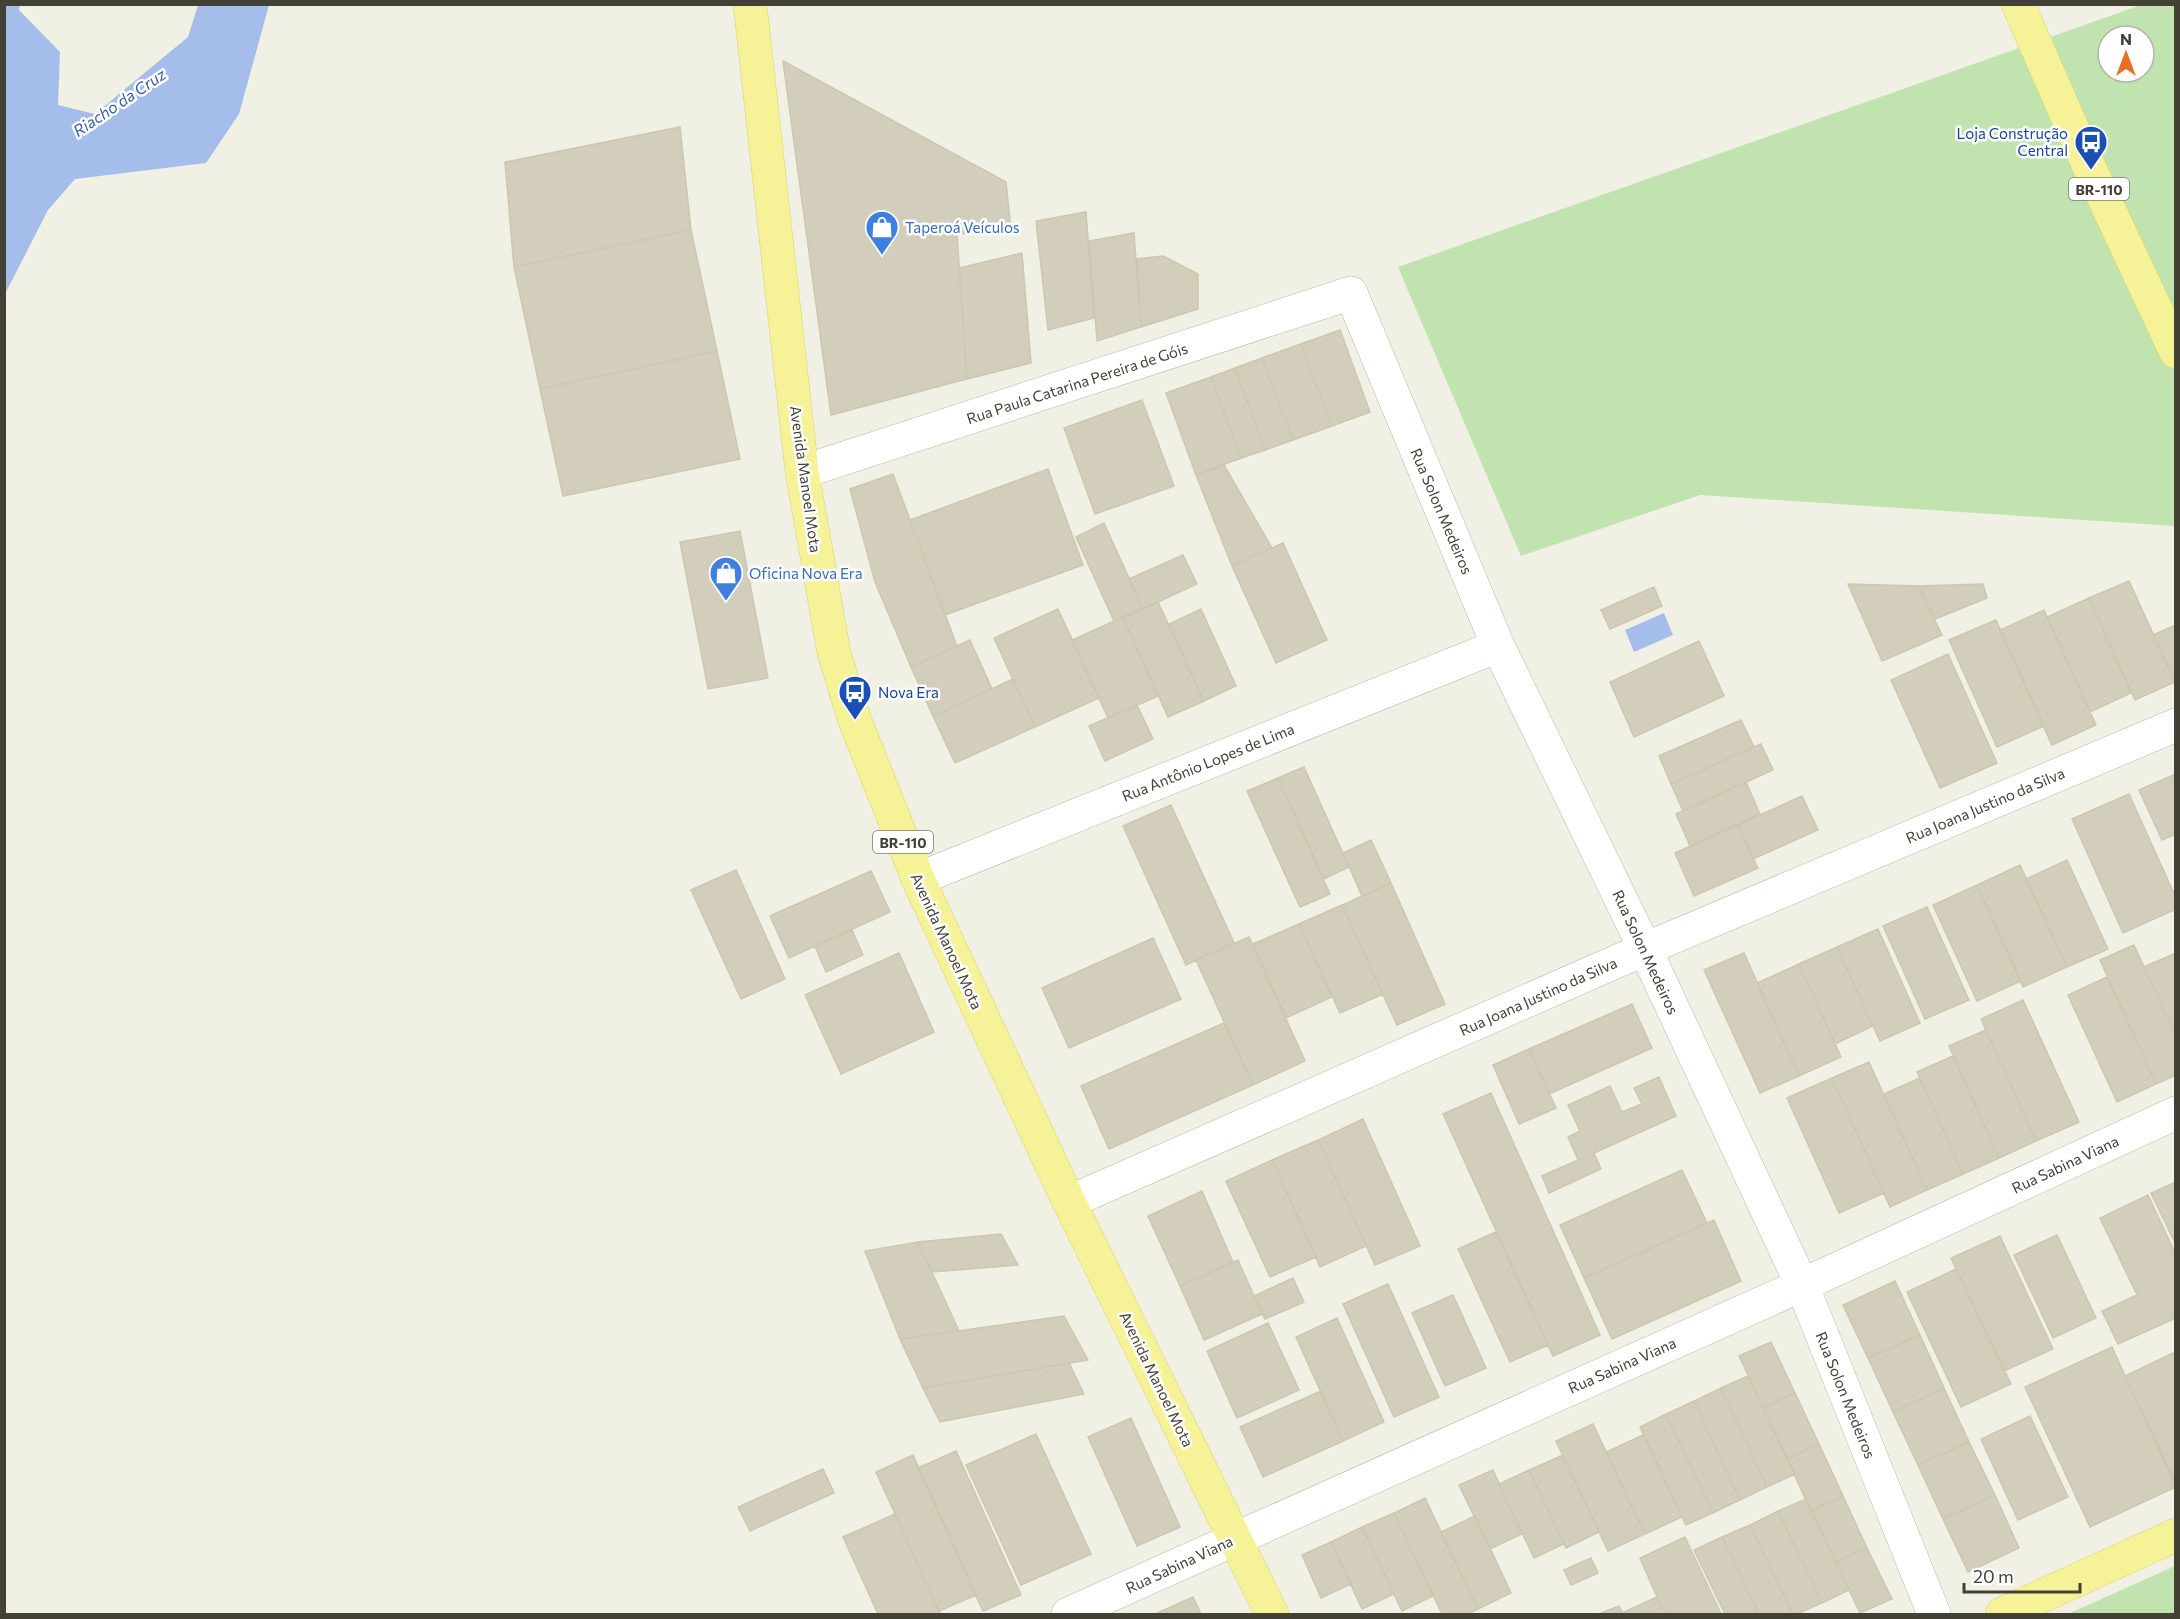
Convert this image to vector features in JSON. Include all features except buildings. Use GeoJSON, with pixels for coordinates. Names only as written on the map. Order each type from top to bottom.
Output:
{"type":"FeatureCollection","features":[{"type":"Feature","properties":{"kind":"main road","name":"Avenida Manoel Mota"},"geometry":{"type":"LineString","coordinates":[[750,4],[802,472],[834,653],[855,721],[918,879],[1069,1202],[1272,1614]]}},
{"type":"Feature","properties":{"kind":"main road","name":"BR-110"},"geometry":{"type":"LineString","coordinates":[[2018,4],[2091,171],[2175,352]]}},
{"type":"Feature","properties":{"kind":"main road"},"geometry":{"type":"LineString","coordinates":[[2002,1614],[2175,1535]]}},
{"type":"Feature","properties":{"kind":"street","name":"Rua Paula Catarina Pereira de Góis"},"geometry":{"type":"LineString","coordinates":[[802,472],[1351,293]]}},
{"type":"Feature","properties":{"kind":"street","name":"Rua Solon Medeiros"},"geometry":{"type":"LineString","coordinates":[[1351,293],[1498,646],[1645,949],[1802,1285],[1934,1614]]}},
{"type":"Feature","properties":{"kind":"street","name":"Rua Antônio Lopes de Lima"},"geometry":{"type":"LineString","coordinates":[[918,879],[1498,646]]}},
{"type":"Feature","properties":{"kind":"street","name":"Rua Joana Justino da Silva"},"geometry":{"type":"LineString","coordinates":[[1069,1202],[1645,949],[2175,724]]}},
{"type":"Feature","properties":{"kind":"street","name":"Rua Sabina Viana"},"geometry":{"type":"LineString","coordinates":[[1068,1614],[1802,1285],[2175,1113]]}},
{"type":"Feature","properties":{"kind":"green space"},"geometry":{"type":"Polygon","coordinates":[[[2141,5],[2175,5],[2175,526],[1700,495],[1521,556],[1398,267],[2141,5]]]}},
{"type":"Feature","properties":{"kind":"green space"},"geometry":{"type":"Polygon","coordinates":[[[2175,1566],[2175,1614],[2068,1614],[2175,1566]]]}},
{"type":"Feature","properties":{"kind":"water","name":"Riacho da Cruz"},"geometry":{"type":"Polygon","coordinates":[[[5,4],[20,5],[19,10],[60,52],[58,105],[95,114],[188,37],[198,5],[269,5],[239,114],[206,163],[75,179],[48,210],[5,294],[5,4]]]}},
{"type":"Feature","properties":{"kind":"water"},"geometry":{"type":"Polygon","coordinates":[[[1664,613],[1673,635],[1634,652],[1625,630],[1664,613]]]}},
{"type":"Feature","properties":{"kind":"place","name":"Loja Construção Central"},"geometry":{"type":"Point","coordinates":[2091,171]}},
{"type":"Feature","properties":{"kind":"place","name":"Taperoá Veículos"},"geometry":{"type":"Point","coordinates":[882,256]}},
{"type":"Feature","properties":{"kind":"place","name":"Oficina Nova Era"},"geometry":{"type":"Point","coordinates":[726,602]}},
{"type":"Feature","properties":{"kind":"place","name":"Nova Era"},"geometry":{"type":"Point","coordinates":[855,721]}}]}
